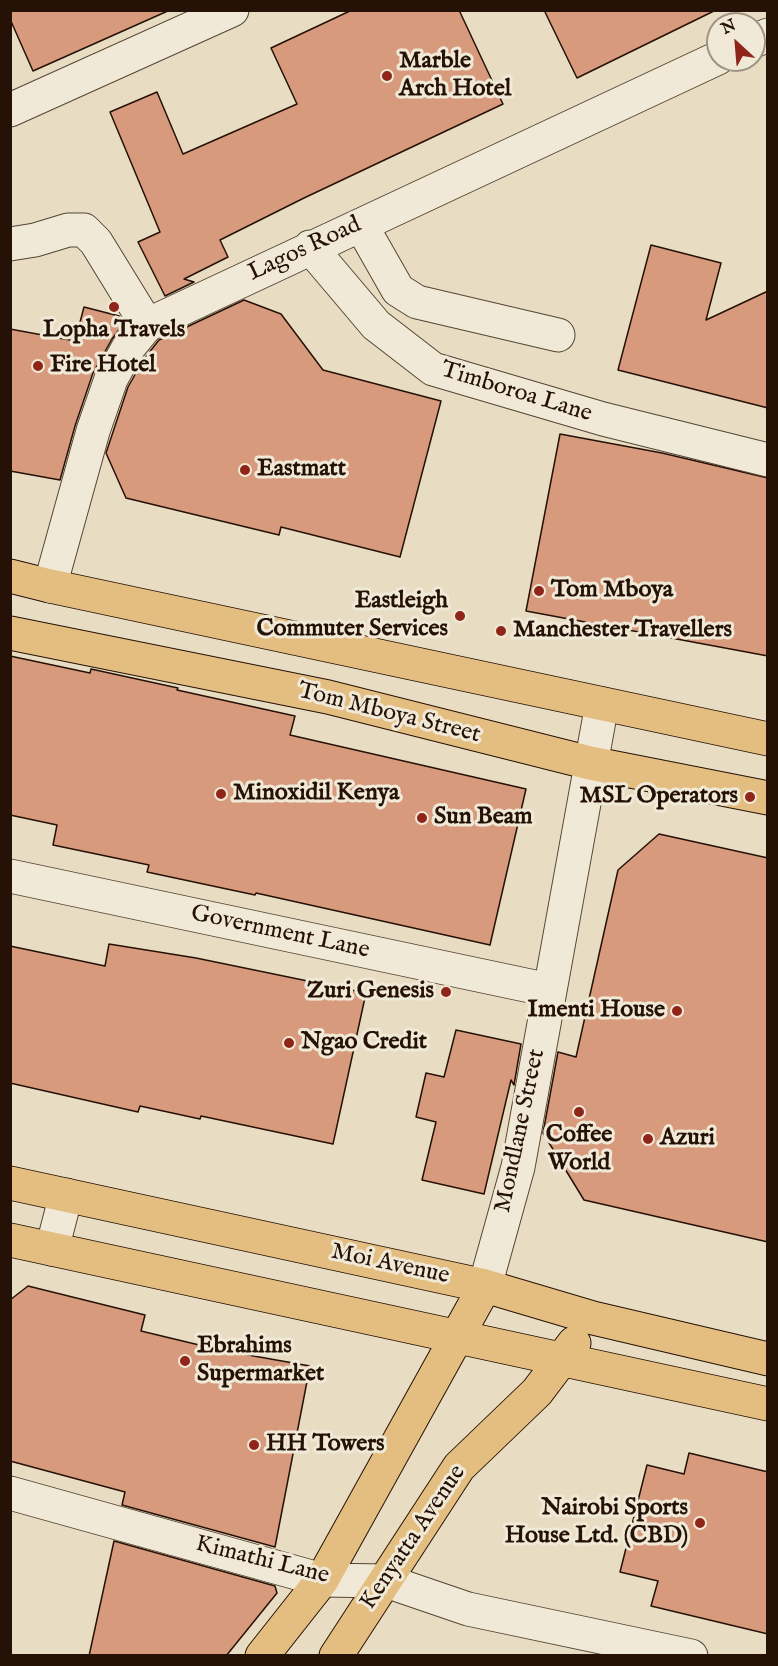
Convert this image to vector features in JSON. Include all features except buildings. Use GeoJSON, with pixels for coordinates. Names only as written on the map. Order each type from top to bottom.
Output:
{"type":"FeatureCollection","features":[{"type":"Feature","properties":{"kind":"main road"},"geometry":{"type":"LineString","coordinates":[[10,576],[768,739]]}},
{"type":"Feature","properties":{"kind":"main road","name":"Tom Mboya Street"},"geometry":{"type":"LineString","coordinates":[[10,633],[328,697],[590,763],[768,798]]}},
{"type":"Feature","properties":{"kind":"main road","name":"Moi Avenue"},"geometry":{"type":"LineString","coordinates":[[10,1183],[485,1286],[593,1318],[768,1359]]}},
{"type":"Feature","properties":{"kind":"main road"},"geometry":{"type":"LineString","coordinates":[[10,1239],[768,1404]]}},
{"type":"Feature","properties":{"kind":"main road"},"geometry":{"type":"LineString","coordinates":[[262,1656],[322,1580],[485,1286]]}},
{"type":"Feature","properties":{"kind":"main road","name":"Kenyatta Avenue"},"geometry":{"type":"LineString","coordinates":[[336,1656],[459,1467],[537,1392],[593,1318]]}},
{"type":"Feature","properties":{"kind":"street"},"geometry":{"type":"LineString","coordinates":[[10,111],[232,10]]}},
{"type":"Feature","properties":{"kind":"street","name":"Lagos Road"},"geometry":{"type":"LineString","coordinates":[[50,586],[93,430],[111,379],[128,348],[147,325],[706,64]]}},
{"type":"Feature","properties":{"kind":"street"},"geometry":{"type":"LineString","coordinates":[[361,225],[398,290],[417,302],[558,336]]}},
{"type":"Feature","properties":{"kind":"street"},"geometry":{"type":"LineString","coordinates":[[10,244],[35,240],[68,230],[84,230],[96,242],[147,325]]}},
{"type":"Feature","properties":{"kind":"street","name":"Timboroa Lane"},"geometry":{"type":"LineString","coordinates":[[310,248],[376,325],[433,369],[603,419],[768,460]]}},
{"type":"Feature","properties":{"kind":"street","name":"Mondlane Street"},"geometry":{"type":"LineString","coordinates":[[485,1286],[518,1167],[602,704]]}},
{"type":"Feature","properties":{"kind":"street","name":"Government Lane"},"geometry":{"type":"LineString","coordinates":[[10,876],[549,990]]}},
{"type":"Feature","properties":{"kind":"street"},"geometry":{"type":"LineString","coordinates":[[52,1249],[66,1195]]}},
{"type":"Feature","properties":{"kind":"street","name":"Kimathi Lane"},"geometry":{"type":"LineString","coordinates":[[10,1493],[322,1580],[386,1581],[468,1609],[691,1656]]}},
{"type":"Feature","properties":{"kind":"place","name":"Marble Arch Hotel"},"geometry":{"type":"Point","coordinates":[387,76]}},
{"type":"Feature","properties":{"kind":"place","name":"Lopha Travels"},"geometry":{"type":"Point","coordinates":[114,307]}},
{"type":"Feature","properties":{"kind":"place","name":"Fire Hotel"},"geometry":{"type":"Point","coordinates":[38,366]}},
{"type":"Feature","properties":{"kind":"place","name":"Eastmatt"},"geometry":{"type":"Point","coordinates":[245,470]}},
{"type":"Feature","properties":{"kind":"place","name":"Tom Mboya"},"geometry":{"type":"Point","coordinates":[539,591]}},
{"type":"Feature","properties":{"kind":"place","name":"Eastleigh Commuter Services"},"geometry":{"type":"Point","coordinates":[460,616]}},
{"type":"Feature","properties":{"kind":"place","name":"Manchester Travellers"},"geometry":{"type":"Point","coordinates":[501,631]}},
{"type":"Feature","properties":{"kind":"place","name":"Minoxidil Kenya"},"geometry":{"type":"Point","coordinates":[221,794]}},
{"type":"Feature","properties":{"kind":"place","name":"MSL Operators"},"geometry":{"type":"Point","coordinates":[750,797]}},
{"type":"Feature","properties":{"kind":"place","name":"Sun Beam"},"geometry":{"type":"Point","coordinates":[422,818]}},
{"type":"Feature","properties":{"kind":"place","name":"Zuri Genesis"},"geometry":{"type":"Point","coordinates":[446,992]}},
{"type":"Feature","properties":{"kind":"place","name":"Imenti House"},"geometry":{"type":"Point","coordinates":[677,1011]}},
{"type":"Feature","properties":{"kind":"place","name":"Ngao Credit"},"geometry":{"type":"Point","coordinates":[289,1043]}},
{"type":"Feature","properties":{"kind":"place","name":"Coffee World"},"geometry":{"type":"Point","coordinates":[579,1112]}},
{"type":"Feature","properties":{"kind":"place","name":"Azuri"},"geometry":{"type":"Point","coordinates":[648,1139]}},
{"type":"Feature","properties":{"kind":"place","name":"Ebrahims Supermarket"},"geometry":{"type":"Point","coordinates":[185,1361]}},
{"type":"Feature","properties":{"kind":"place","name":"HH Towers"},"geometry":{"type":"Point","coordinates":[254,1445]}},
{"type":"Feature","properties":{"kind":"place","name":"Nairobi Sports House Ltd. (CBD)"},"geometry":{"type":"Point","coordinates":[700,1523]}}]}
